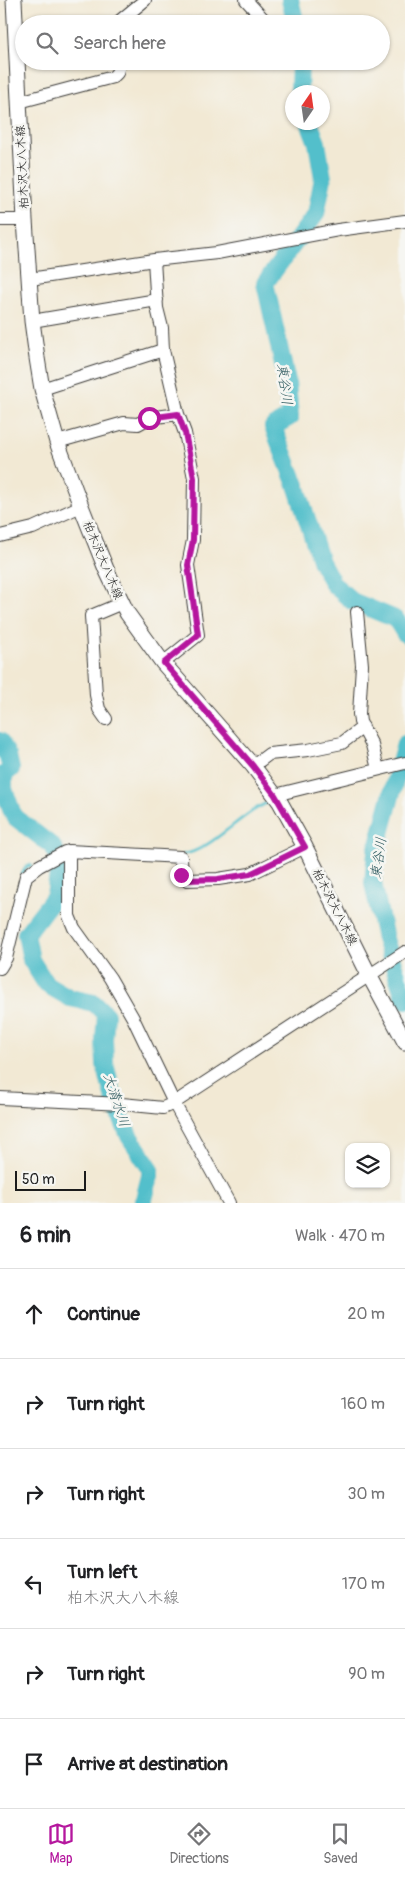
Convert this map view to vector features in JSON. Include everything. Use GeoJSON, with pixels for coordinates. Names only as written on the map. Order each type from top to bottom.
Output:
{"type":"FeatureCollection","features":[{"type":"Feature","properties":{"kind":"main road","name":"柏木沢大八木線"},"geometry":{"type":"LineString","coordinates":[[14,0],[16,15]]}},
{"type":"Feature","properties":{"kind":"main road","name":"柏木沢大八木線"},"geometry":{"type":"LineString","coordinates":[[20,70],[19,102],[32,321],[42,389],[57,442],[81,506],[122,603],[164,663],[253,766],[275,795],[305,847],[405,1042]]}},
{"type":"Feature","properties":{"kind":"street"},"geometry":{"type":"LineString","coordinates":[[127,15],[145,0]]}},
{"type":"Feature","properties":{"kind":"street"},"geometry":{"type":"LineString","coordinates":[[246,0],[260,15]]}},
{"type":"Feature","properties":{"kind":"street"},"geometry":{"type":"LineString","coordinates":[[19,102],[113,76],[118,70]]}},
{"type":"Feature","properties":{"kind":"street"},"geometry":{"type":"LineString","coordinates":[[0,220],[25,220]]}},
{"type":"Feature","properties":{"kind":"street"},"geometry":{"type":"LineString","coordinates":[[30,279],[154,260],[216,253],[300,237],[405,221]]}},
{"type":"Feature","properties":{"kind":"street"},"geometry":{"type":"LineString","coordinates":[[154,260],[163,350],[178,414],[185,433],[194,478],[193,540],[188,565],[198,635],[164,663]]}},
{"type":"Feature","properties":{"kind":"street"},"geometry":{"type":"LineString","coordinates":[[32,321],[157,300]]}},
{"type":"Feature","properties":{"kind":"street"},"geometry":{"type":"LineString","coordinates":[[42,389],[163,350]]}},
{"type":"Feature","properties":{"kind":"street"},"geometry":{"type":"LineString","coordinates":[[57,442],[124,423],[138,424],[149,418],[178,414]]}},
{"type":"Feature","properties":{"kind":"street"},"geometry":{"type":"LineString","coordinates":[[0,536],[33,528],[81,506]]}},
{"type":"Feature","properties":{"kind":"street"},"geometry":{"type":"LineString","coordinates":[[106,719],[99,709],[96,695],[91,616],[122,603]]}},
{"type":"Feature","properties":{"kind":"street"},"geometry":{"type":"LineString","coordinates":[[357,612],[362,665],[359,714],[380,768]]}},
{"type":"Feature","properties":{"kind":"street"},"geometry":{"type":"LineString","coordinates":[[253,766],[270,754],[308,750],[342,743],[363,727]]}},
{"type":"Feature","properties":{"kind":"street"},"geometry":{"type":"LineString","coordinates":[[275,795],[405,763]]}},
{"type":"Feature","properties":{"kind":"street"},"geometry":{"type":"LineString","coordinates":[[0,968],[6,958],[28,872],[67,851],[181,857],[181,875],[182,878],[187,880],[218,879],[250,874],[305,847]]}},
{"type":"Feature","properties":{"kind":"street"},"geometry":{"type":"LineString","coordinates":[[67,851],[69,916],[74,928],[110,978],[133,1018],[174,1103],[229,1203]]}},
{"type":"Feature","properties":{"kind":"street"},"geometry":{"type":"LineString","coordinates":[[0,1098],[106,1103],[163,1108],[174,1103],[402,954]]}},
{"type":"Feature","properties":{"kind":"waterway","name":"東谷川"},"geometry":{"type":"LineString","coordinates":[[290,0],[294,15]]}},
{"type":"Feature","properties":{"kind":"waterway","name":"東谷川"},"geometry":{"type":"LineString","coordinates":[[299,85],[300,70]]}},
{"type":"Feature","properties":{"kind":"waterway","name":"東谷川"},"geometry":{"type":"LineString","coordinates":[[312,130],[317,143],[323,178],[316,214],[265,283],[287,382],[290,417],[273,427],[296,485],[321,562],[333,584],[352,601],[393,618],[405,634]]}},
{"type":"Feature","properties":{"kind":"waterway","name":"大清水川"},"geometry":{"type":"LineString","coordinates":[[0,741],[8,756],[11,769],[4,775],[4,789],[12,812],[16,818],[52,846],[60,859],[55,896],[26,934],[31,960],[46,984],[70,998],[94,1003],[106,1015],[104,1039],[105,1064],[115,1103],[129,1136],[150,1168],[150,1176],[143,1203]]}},
{"type":"Feature","properties":{"kind":"waterway","name":"東谷川"},"geometry":{"type":"LineString","coordinates":[[405,744],[376,852],[373,883],[385,939],[405,1000]]}},
{"type":"Feature","properties":{"kind":"waterway"},"geometry":{"type":"LineString","coordinates":[[184,854],[194,852],[204,846],[250,813],[272,801]]}},
{"type":"Feature","properties":{"kind":"waterway"},"geometry":{"type":"LineString","coordinates":[[22,874],[26,867],[31,865]]}},
{"type":"Feature","properties":{"kind":"route"},"geometry":{"type":"LineString","coordinates":[[149,418],[178,414],[185,433],[194,478],[193,540],[188,565],[198,635],[164,663],[253,766],[280,802],[305,847],[250,874],[218,879],[187,880],[184,880],[181,875]]}}]}
